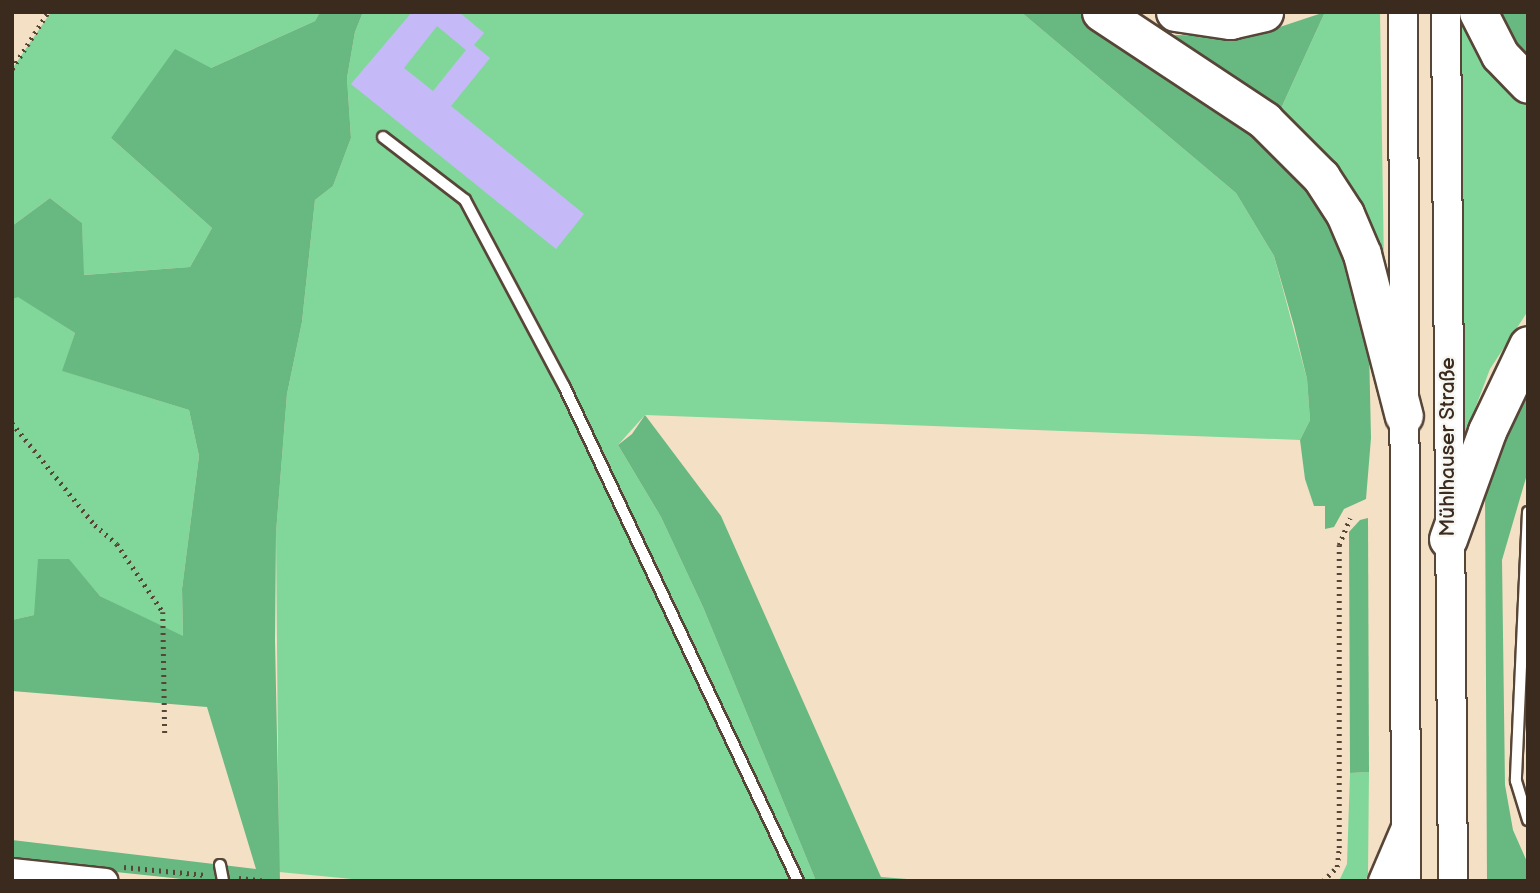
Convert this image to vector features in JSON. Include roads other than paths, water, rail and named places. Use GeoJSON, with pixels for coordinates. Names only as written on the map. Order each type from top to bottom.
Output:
{"type":"FeatureCollection","features":[{"type":"Feature","properties":{"kind":"highway"},"geometry":{"type":"LineString","coordinates":[[1101,12],[1264,120],[1321,177],[1345,214],[1362,254],[1404,416]]}},
{"type":"Feature","properties":{"kind":"highway"},"geometry":{"type":"LineString","coordinates":[[1175,12],[1230,20],[1264,12]]}},
{"type":"Feature","properties":{"kind":"highway"},"geometry":{"type":"LineString","coordinates":[[1478,12],[1500,55],[1528,84]]}},
{"type":"Feature","properties":{"kind":"highway"},"geometry":{"type":"LineString","coordinates":[[1448,539],[1487,431],[1528,345]]}},
{"type":"Feature","properties":{"kind":"main road"},"geometry":{"type":"LineString","coordinates":[[1403,12],[1406,881]]}},
{"type":"Feature","properties":{"kind":"main road","name":"Mühlhauser Straße"},"geometry":{"type":"LineString","coordinates":[[1446,12],[1452,881]]}},
{"type":"Feature","properties":{"kind":"street"},"geometry":{"type":"LineString","coordinates":[[1381,881],[1405,823]]}},
{"type":"Feature","properties":{"kind":"street"},"geometry":{"type":"LineString","coordinates":[[12,872],[112,874]]}},
{"type":"Feature","properties":{"kind":"lane"},"geometry":{"type":"LineString","coordinates":[[383,137],[465,200],[564,386],[798,881]]}},
{"type":"Feature","properties":{"kind":"lane"},"geometry":{"type":"LineString","coordinates":[[1528,512],[1516,781],[1528,820]]}},
{"type":"Feature","properties":{"kind":"lane"},"geometry":{"type":"LineString","coordinates":[[220,865],[223,878]]}}]}
